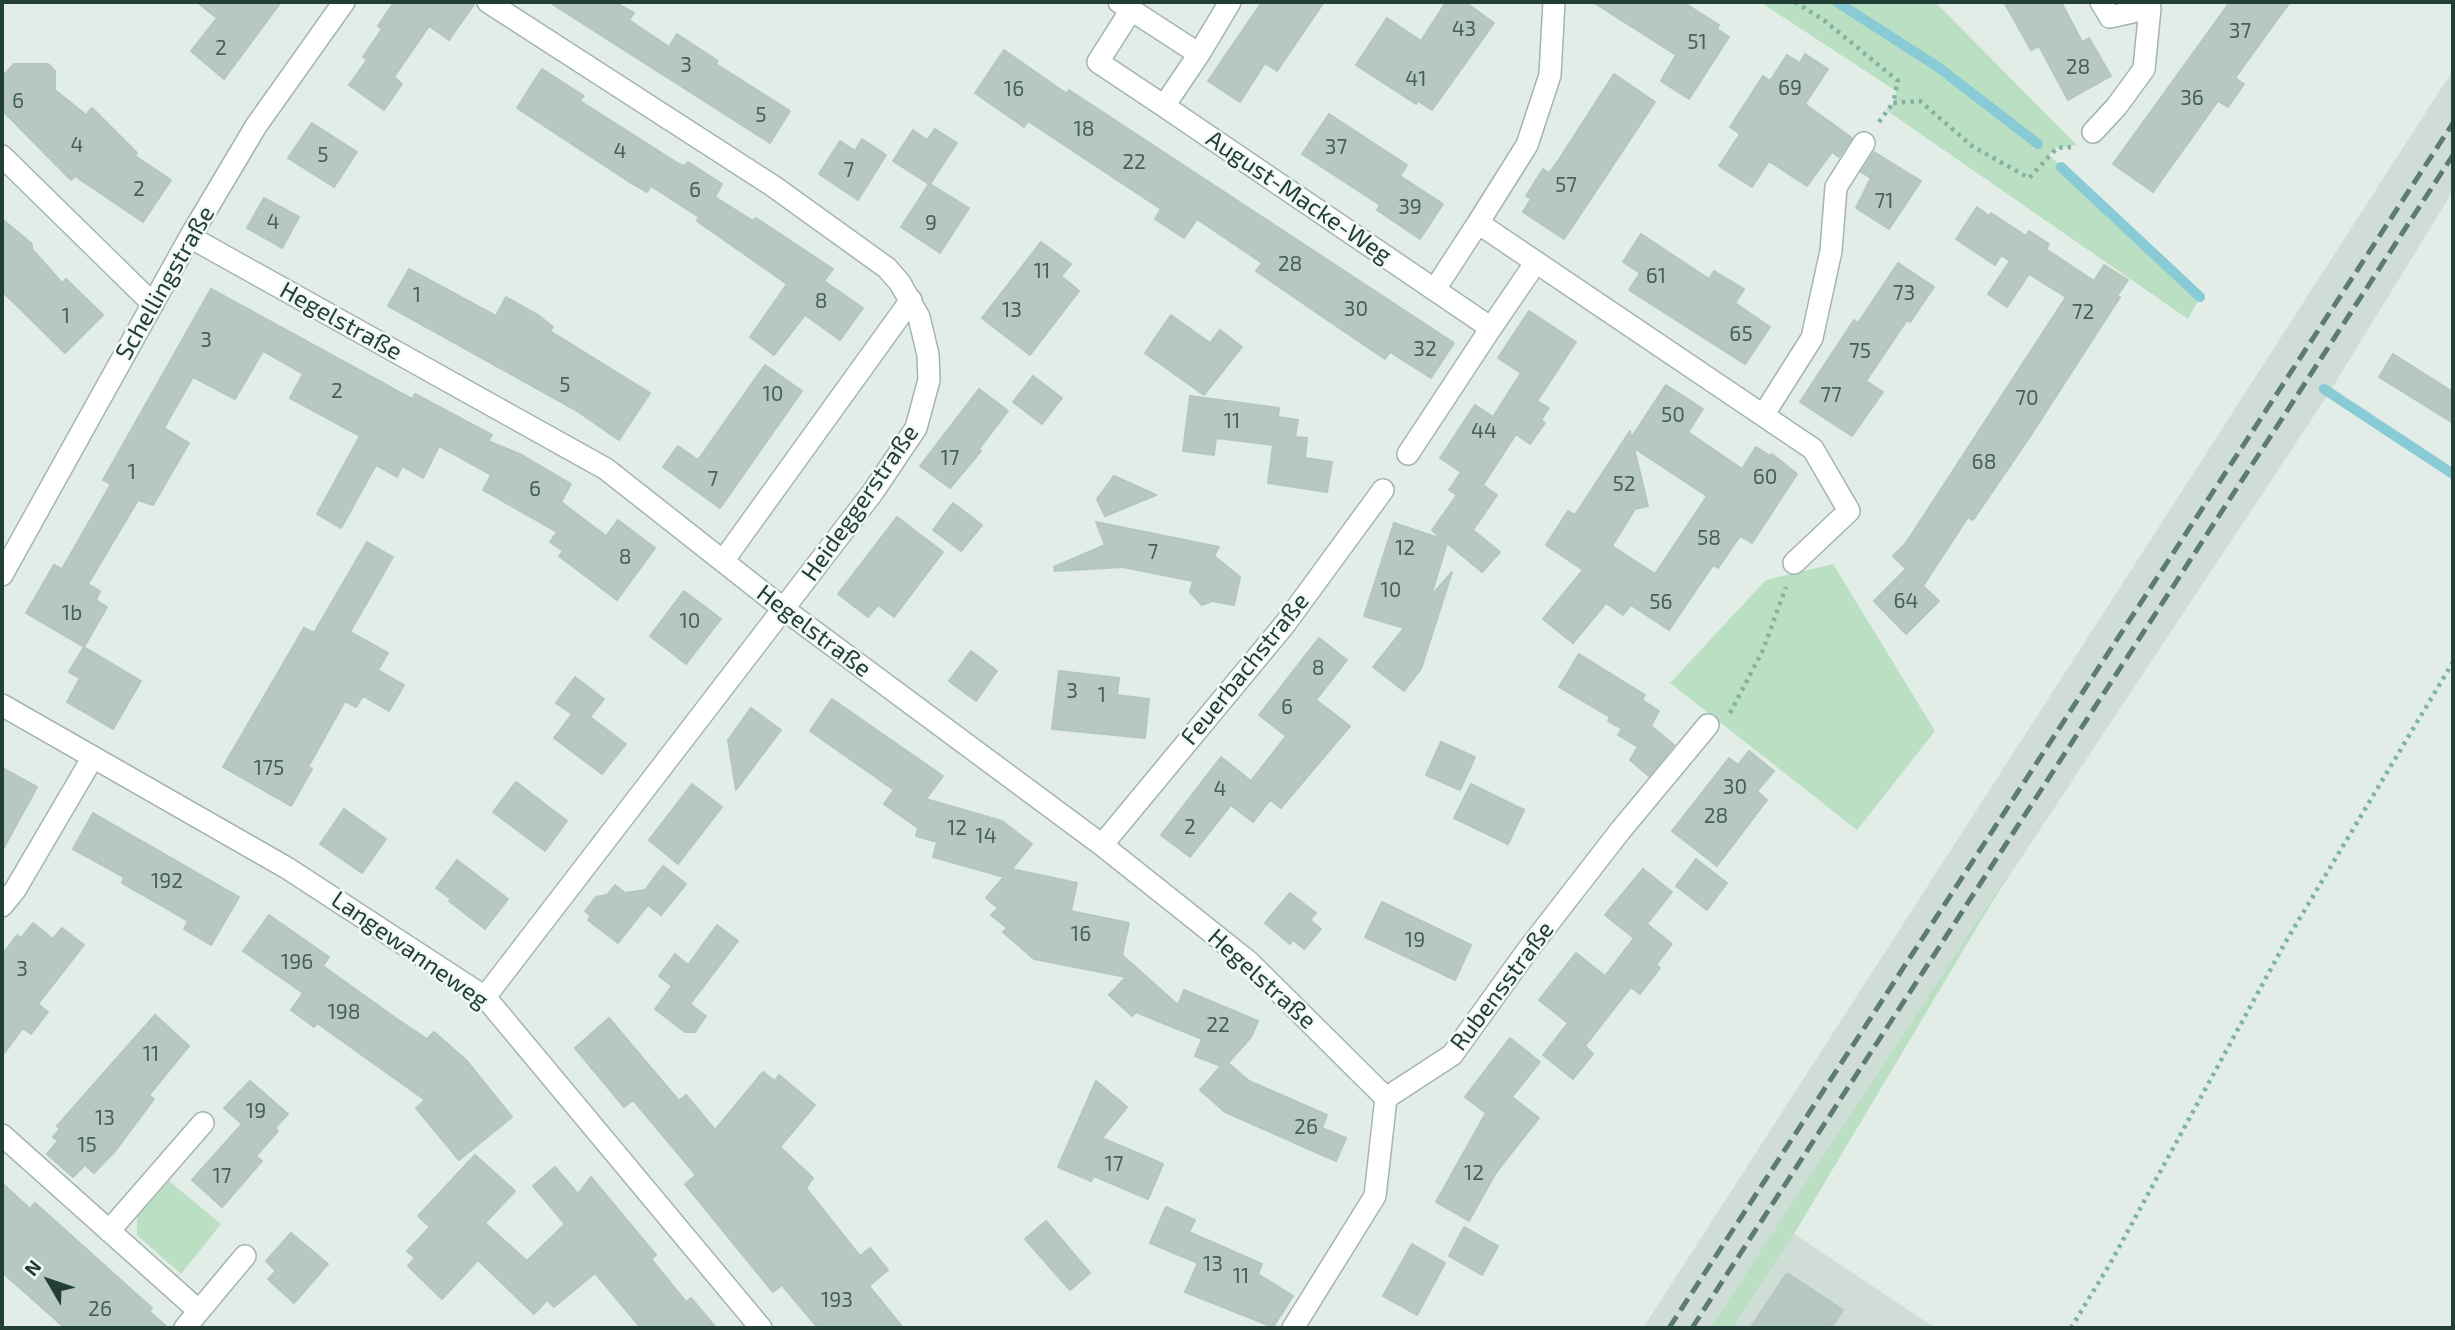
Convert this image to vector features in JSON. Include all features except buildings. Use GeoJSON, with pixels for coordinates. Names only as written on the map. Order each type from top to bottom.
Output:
{"type":"FeatureCollection","features":[{"type":"Feature","properties":{"kind":"street","name":"Schellingstraße"},"geometry":{"type":"LineString","coordinates":[[2,575],[190,237],[256,126],[344,2]]}},
{"type":"Feature","properties":{"kind":"street","name":"Heideggerstraße"},"geometry":{"type":"LineString","coordinates":[[485,996],[785,610],[873,492],[916,428],[929,380],[928,355],[919,317],[911,300],[887,268],[773,186],[488,2]]}},
{"type":"Feature","properties":{"kind":"street"},"geometry":{"type":"LineString","coordinates":[[1164,106],[1230,2]]}},
{"type":"Feature","properties":{"kind":"street"},"geometry":{"type":"LineString","coordinates":[[1434,289],[1527,145],[1550,75],[1554,2]]}},
{"type":"Feature","properties":{"kind":"street"},"geometry":{"type":"LineString","coordinates":[[2093,132],[2117,106],[2144,69],[2150,8],[2110,17],[2101,2]]}},
{"type":"Feature","properties":{"kind":"street","name":"August-Macke-Weg"},"geometry":{"type":"LineString","coordinates":[[1199,54],[1125,6],[1098,62],[1491,328]]}},
{"type":"Feature","properties":{"kind":"street"},"geometry":{"type":"LineString","coordinates":[[1764,414],[1812,338],[1831,251],[1836,187],[1864,144]]}},
{"type":"Feature","properties":{"kind":"street"},"geometry":{"type":"LineString","coordinates":[[2,156],[153,304]]}},
{"type":"Feature","properties":{"kind":"street"},"geometry":{"type":"LineString","coordinates":[[1478,223],[1813,449],[1849,511],[1794,563]]}},
{"type":"Feature","properties":{"kind":"street","name":"Hegelstraße"},"geometry":{"type":"LineString","coordinates":[[190,237],[606,469],[785,610],[1102,845],[1250,962],[1386,1098]]}},
{"type":"Feature","properties":{"kind":"street"},"geometry":{"type":"LineString","coordinates":[[1408,454],[1535,262]]}},
{"type":"Feature","properties":{"kind":"street"},"geometry":{"type":"LineString","coordinates":[[723,561],[911,300]]}},
{"type":"Feature","properties":{"kind":"street","name":"Feuerbachstraße"},"geometry":{"type":"LineString","coordinates":[[1102,845],[1285,624],[1383,489]]}},
{"type":"Feature","properties":{"kind":"street","name":"Langewanneweg"},"geometry":{"type":"LineString","coordinates":[[2,705],[299,875],[485,996],[761,1328]]}},
{"type":"Feature","properties":{"kind":"street","name":"Rubensstraße"},"geometry":{"type":"LineString","coordinates":[[1386,1098],[1452,1055],[1603,852],[1708,725]]}},
{"type":"Feature","properties":{"kind":"street"},"geometry":{"type":"LineString","coordinates":[[2,906],[15,890],[93,757]]}},
{"type":"Feature","properties":{"kind":"street"},"geometry":{"type":"LineString","coordinates":[[1293,1328],[1375,1196],[1386,1098]]}},
{"type":"Feature","properties":{"kind":"street"},"geometry":{"type":"LineString","coordinates":[[109,1231],[203,1123]]}},
{"type":"Feature","properties":{"kind":"street"},"geometry":{"type":"LineString","coordinates":[[2,1135],[199,1311]]}},
{"type":"Feature","properties":{"kind":"street"},"geometry":{"type":"LineString","coordinates":[[185,1328],[245,1256]]}},
{"type":"Feature","properties":{"kind":"path"},"geometry":{"type":"LineString","coordinates":[[1795,2],[1825,21],[1898,81],[1893,103],[1920,101],[1972,146],[2029,178],[2057,148],[2077,145],[2093,132]]}},
{"type":"Feature","properties":{"kind":"path"},"geometry":{"type":"LineString","coordinates":[[1708,725],[1729,716],[1746,684],[1763,650],[1794,563]]}},
{"type":"Feature","properties":{"kind":"path"},"geometry":{"type":"LineString","coordinates":[[2071,1328],[2111,1262],[2285,943],[2453,662]]}},
{"type":"Feature","properties":{"kind":"shaded area"},"geometry":{"type":"Polygon","coordinates":[[[2453,70],[2453,191],[2329,393],[1710,1328],[1643,1328],[2453,70]]]}},
{"type":"Feature","properties":{"kind":"shaded area"},"geometry":{"type":"Polygon","coordinates":[[[1794,1234],[1935,1328],[1733,1328],[1794,1234]]]}},
{"type":"Feature","properties":{"kind":"green space"},"geometry":{"type":"Polygon","coordinates":[[[1760,2],[1935,2],[2077,145],[2057,148],[2049,155],[2200,297],[2188,319],[1886,110],[1893,103],[1896,91],[1760,2]]]}},
{"type":"Feature","properties":{"kind":"green space"},"geometry":{"type":"Polygon","coordinates":[[[1833,564],[1935,731],[1857,830],[1670,683],[1766,580],[1833,564]]]}},
{"type":"Feature","properties":{"kind":"green space"},"geometry":{"type":"Polygon","coordinates":[[[2010,872],[1794,1234],[1733,1328],[1710,1328],[2010,872]]]}},
{"type":"Feature","properties":{"kind":"green space"},"geometry":{"type":"Polygon","coordinates":[[[169,1181],[221,1224],[181,1274],[137,1235],[137,1217],[169,1181]]]}},
{"type":"Feature","properties":{"kind":"waterway"},"geometry":{"type":"LineString","coordinates":[[1837,2],[1938,67],[2038,144]]}},
{"type":"Feature","properties":{"kind":"waterway"},"geometry":{"type":"LineString","coordinates":[[2061,167],[2200,297]]}},
{"type":"Feature","properties":{"kind":"waterway"},"geometry":{"type":"LineString","coordinates":[[2324,389],[2453,474]]}},
{"type":"Feature","properties":{"kind":"railway"},"geometry":{"type":"LineString","coordinates":[[1669,1328],[2453,123]]}},
{"type":"Feature","properties":{"kind":"railway"},"geometry":{"type":"LineString","coordinates":[[1692,1328],[2453,155]]}}]}
